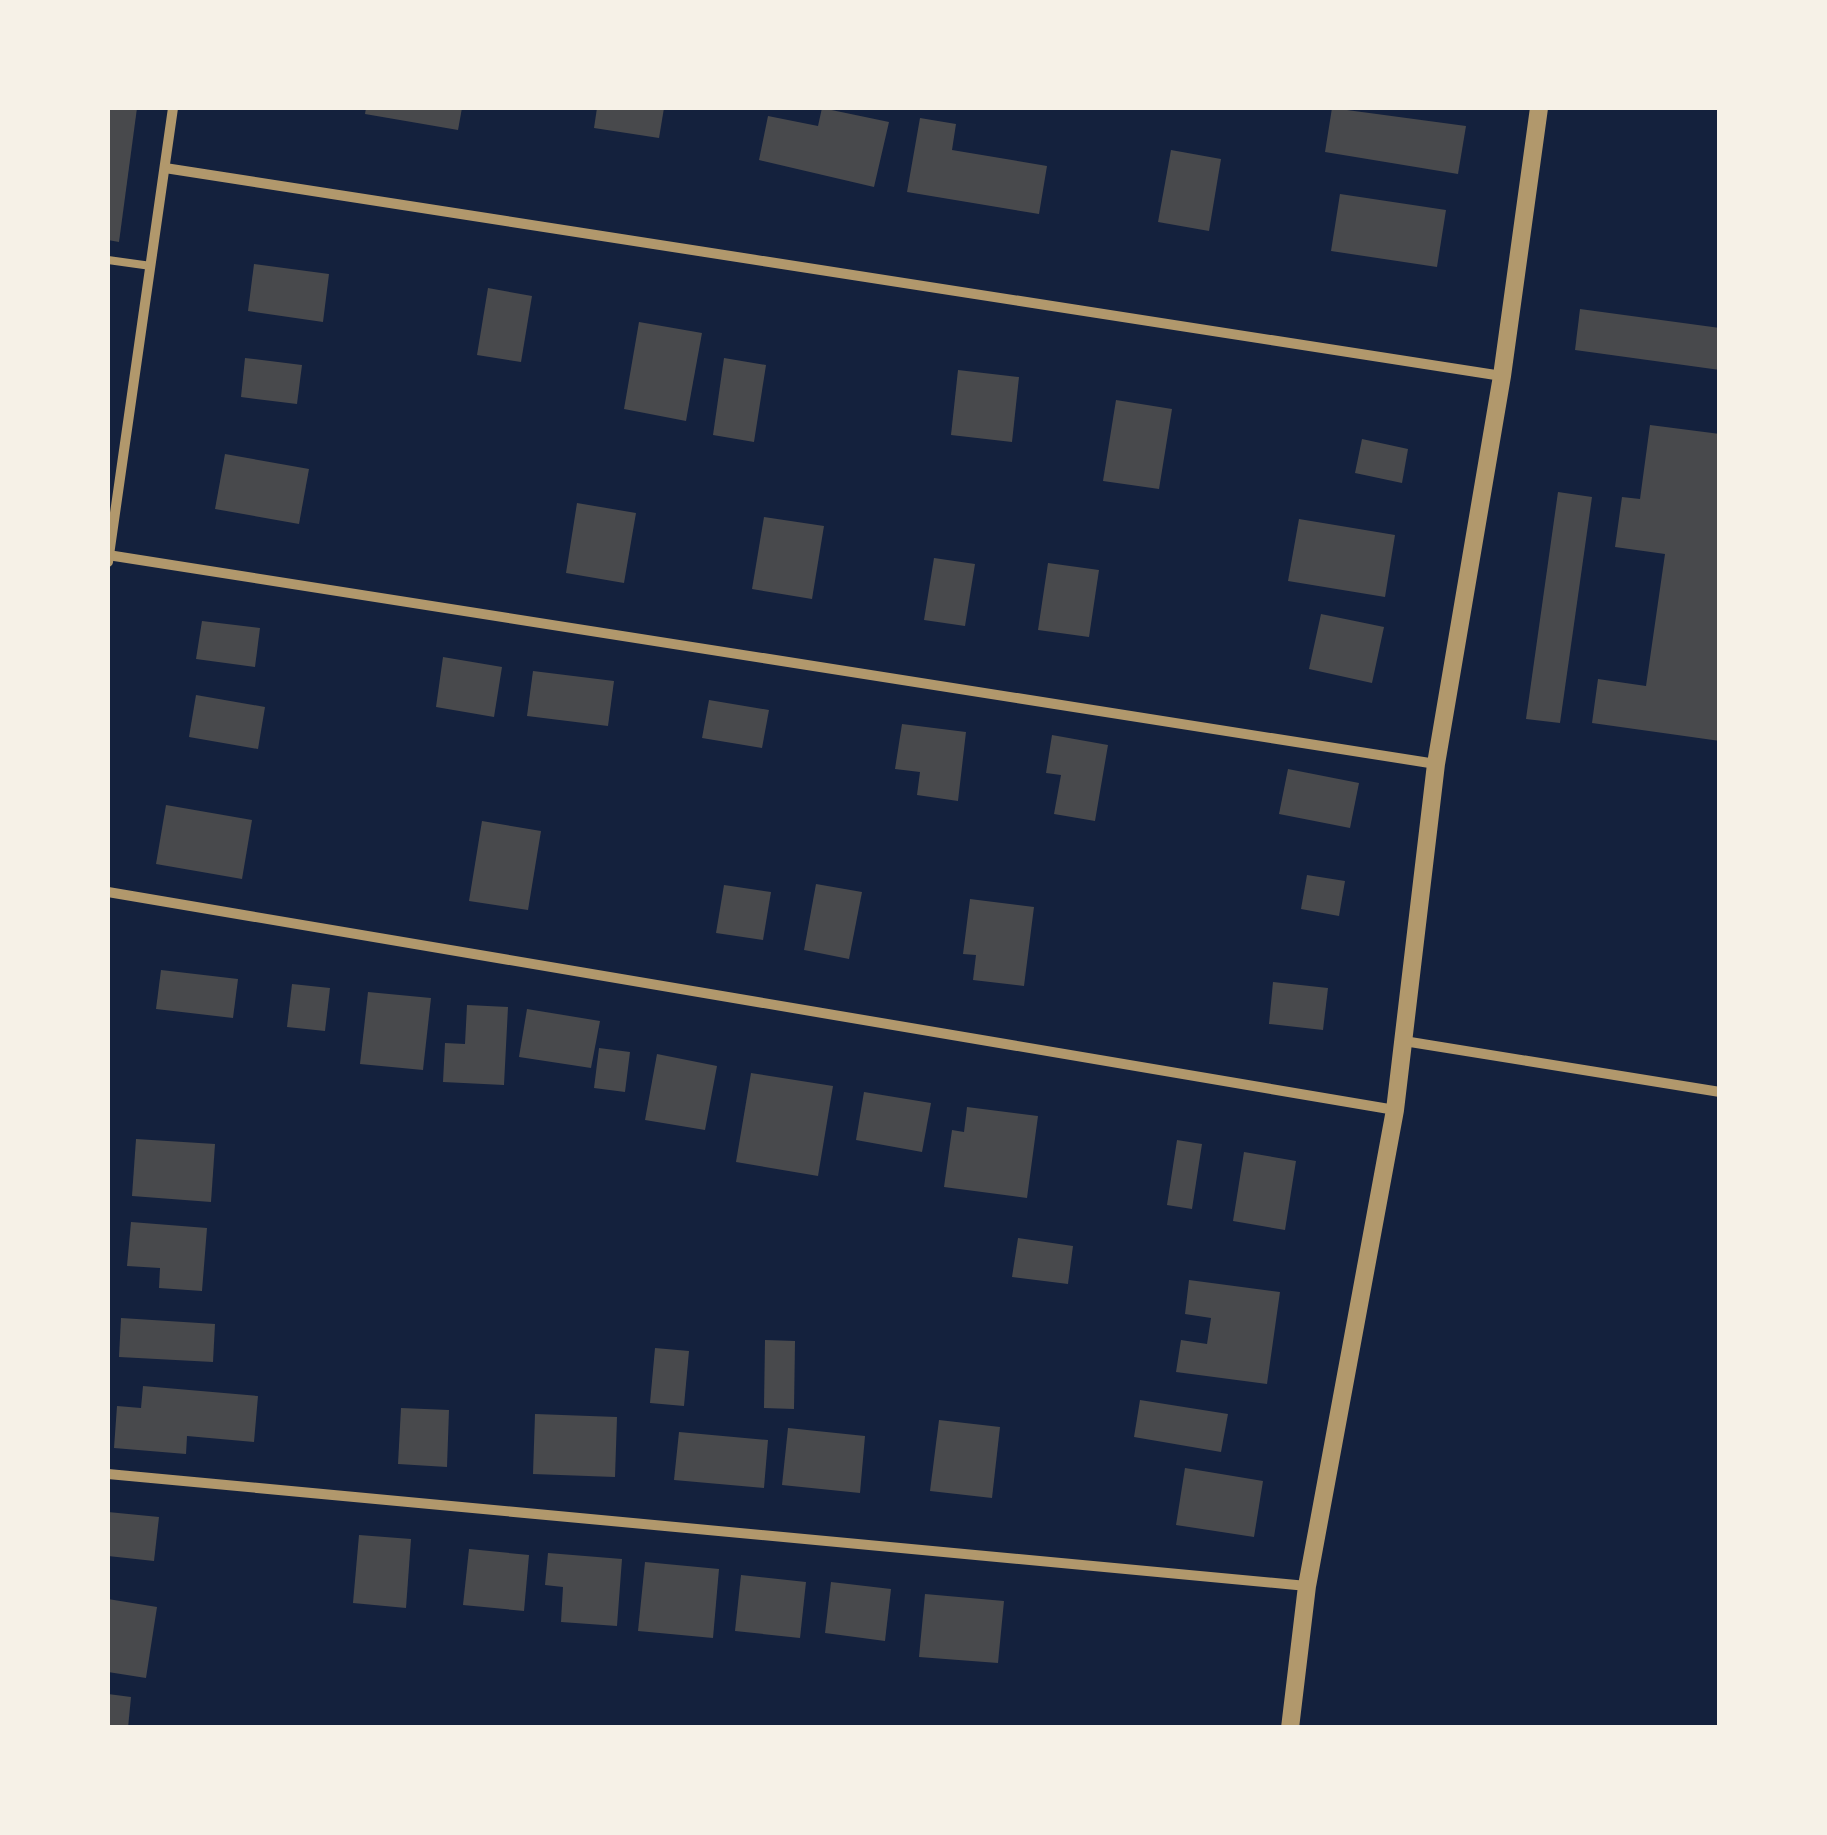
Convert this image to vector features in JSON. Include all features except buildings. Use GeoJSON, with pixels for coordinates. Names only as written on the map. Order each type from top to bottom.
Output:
{"type":"FeatureCollection","features":[{"type":"Feature","properties":{"kind":"street"},"geometry":{"type":"LineString","coordinates":[[174,108],[108,558],[1436,764]]}},
{"type":"Feature","properties":{"kind":"street"},"geometry":{"type":"LineString","coordinates":[[1290,1728],[1308,1586],[1396,1110],[1436,764],[1502,376],[1539,108]]}},
{"type":"Feature","properties":{"kind":"street"},"geometry":{"type":"LineString","coordinates":[[165,168],[1502,376]]}},
{"type":"Feature","properties":{"kind":"street"},"geometry":{"type":"LineString","coordinates":[[108,892],[1396,1110]]}},
{"type":"Feature","properties":{"kind":"street"},"geometry":{"type":"LineString","coordinates":[[1404,1041],[1720,1092]]}},
{"type":"Feature","properties":{"kind":"street"},"geometry":{"type":"LineString","coordinates":[[108,1474],[1308,1586]]}},
{"type":"Feature","properties":{"kind":"lane"},"geometry":{"type":"LineString","coordinates":[[108,260],[151,266]]}}]}
